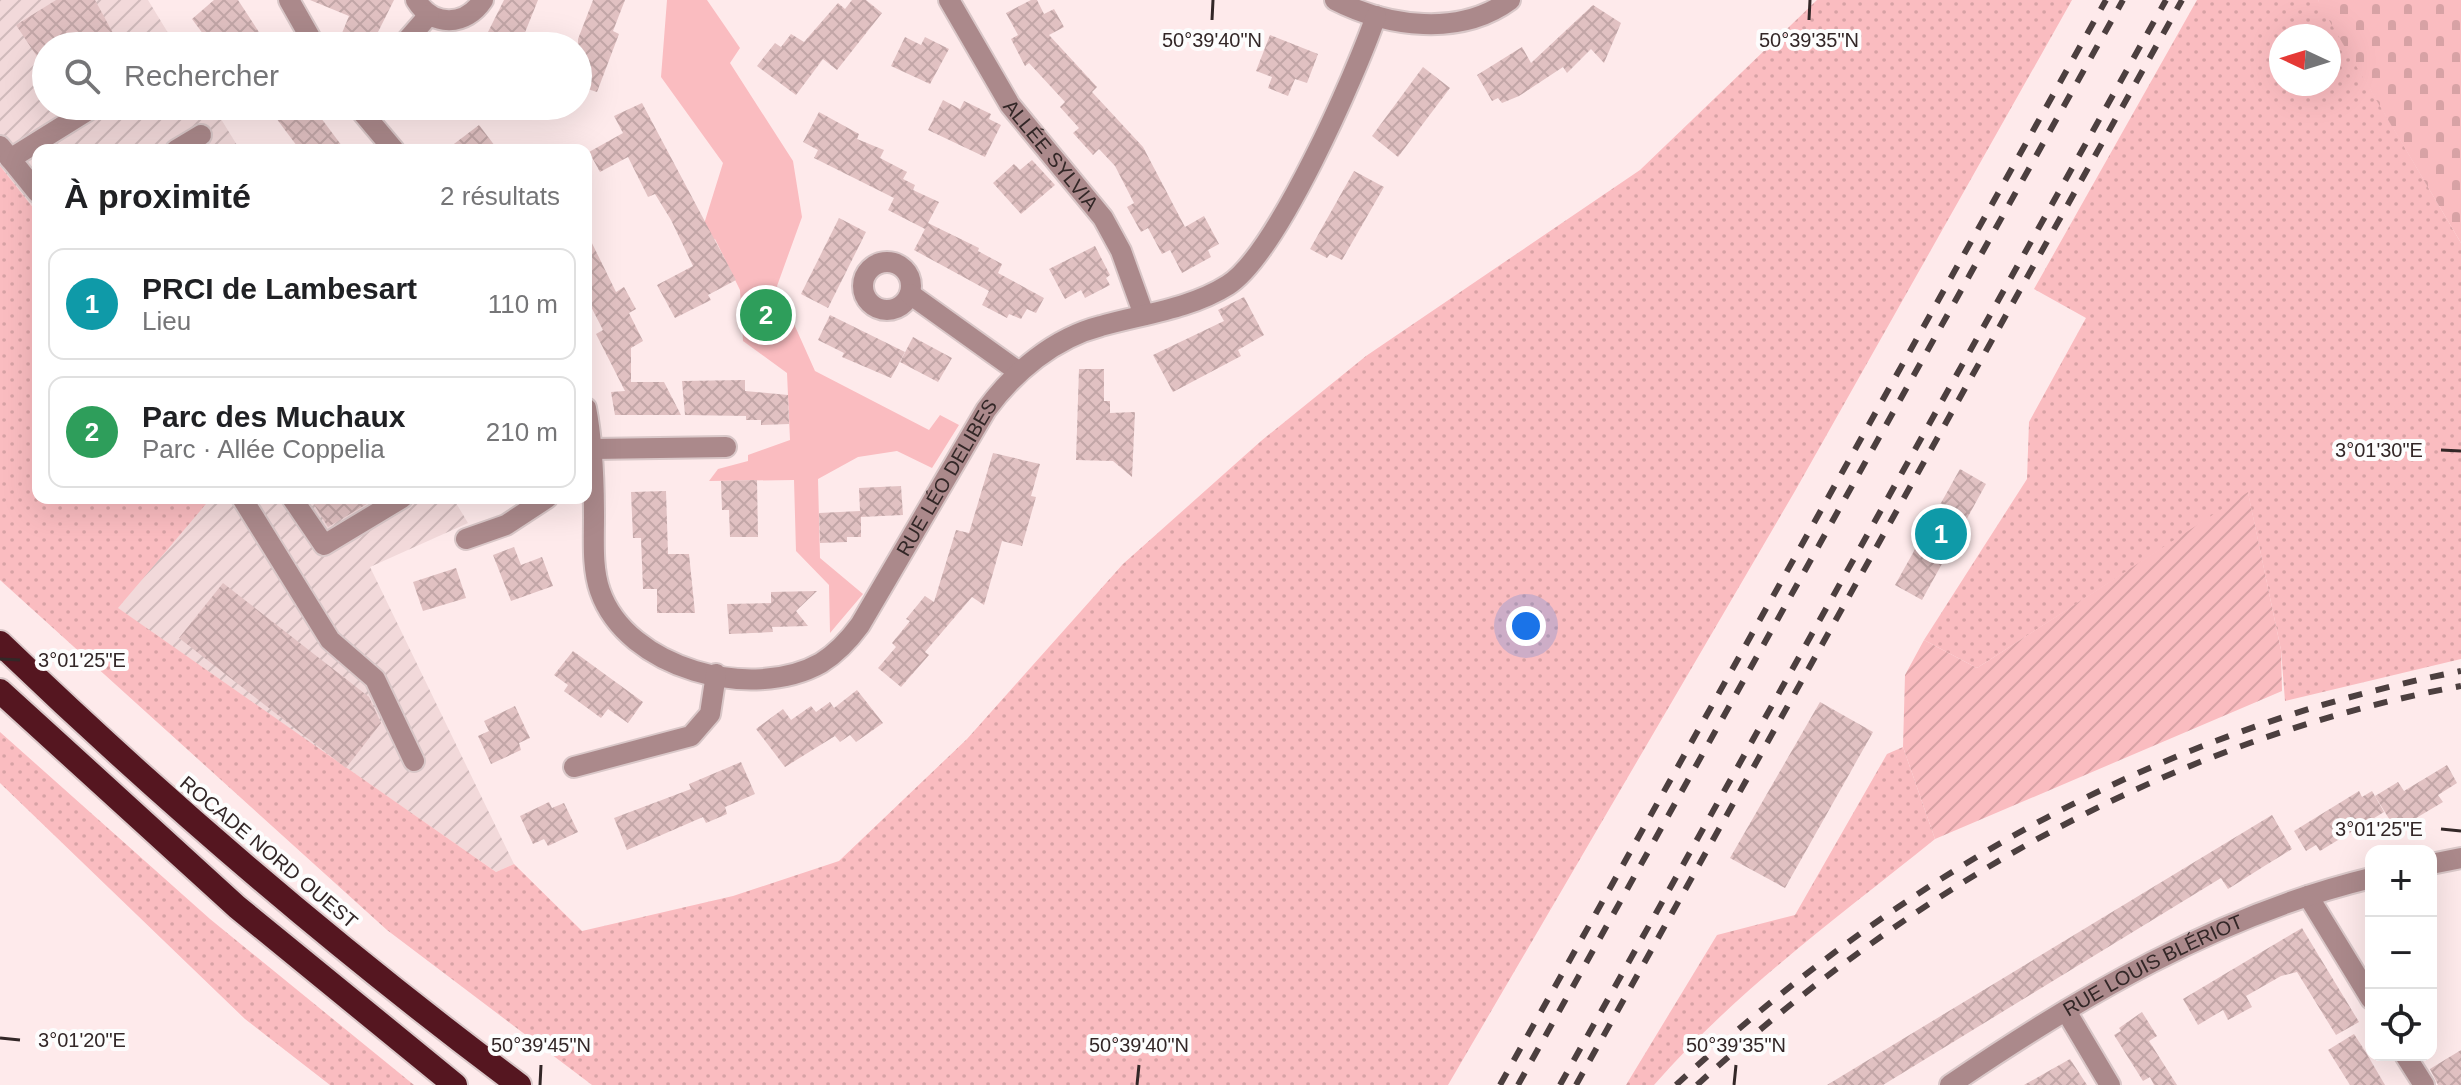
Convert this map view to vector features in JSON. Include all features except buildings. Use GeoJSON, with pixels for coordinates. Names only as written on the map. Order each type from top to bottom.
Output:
{"type":"FeatureCollection","features":[{"type":"Feature","properties":{"kind":"highway","name":"ROCADE NORD OUEST"},"geometry":{"type":"LineString","coordinates":[[0,643],[259,878],[519,1085]]}},
{"type":"Feature","properties":{"kind":"highway"},"geometry":{"type":"LineString","coordinates":[[0,691],[237,907],[455,1085]]}},
{"type":"Feature","properties":{"kind":"street"},"geometry":{"type":"LineString","coordinates":[[289,0],[307,32]]}},
{"type":"Feature","properties":{"kind":"street"},"geometry":{"type":"LineString","coordinates":[[409,32],[422,8],[446,21],[464,19],[483,0]]}},
{"type":"Feature","properties":{"kind":"street","name":"ALLÉE SYLVIA"},"geometry":{"type":"LineString","coordinates":[[949,0],[1010,105],[1103,218],[1121,251],[1144,315]]}},
{"type":"Feature","properties":{"kind":"street"},"geometry":{"type":"LineString","coordinates":[[1335,0],[1376,16],[1425,24],[1464,22],[1510,0]]}},
{"type":"Feature","properties":{"kind":"street","name":"RUE LÉO DELIBES"},"geometry":{"type":"LineString","coordinates":[[592,488],[595,561],[600,592],[627,632],[653,653],[716,674],[752,679],[790,675],[822,662],[843,645],[873,604],[986,410],[1019,372],[1078,334],[1191,303],[1227,286],[1262,250],[1343,98],[1376,16]]}},
{"type":"Feature","properties":{"kind":"street"},"geometry":{"type":"LineString","coordinates":[[32,186],[5,152],[68,120]]}},
{"type":"Feature","properties":{"kind":"street"},"geometry":{"type":"LineString","coordinates":[[369,120],[389,144]]}},
{"type":"Feature","properties":{"kind":"street"},"geometry":{"type":"LineString","coordinates":[[186,144],[201,135]]}},
{"type":"Feature","properties":{"kind":"street"},"geometry":{"type":"LineString","coordinates":[[910,294],[1019,372]]}},
{"type":"Feature","properties":{"kind":"street"},"geometry":{"type":"LineString","coordinates":[[592,463],[726,447]]}},
{"type":"Feature","properties":{"kind":"street"},"geometry":{"type":"LineString","coordinates":[[246,504],[330,640],[375,679],[414,761]]}},
{"type":"Feature","properties":{"kind":"street"},"geometry":{"type":"LineString","coordinates":[[296,504],[324,545],[392,504]]}},
{"type":"Feature","properties":{"kind":"street"},"geometry":{"type":"LineString","coordinates":[[466,539],[506,525],[538,504]]}},
{"type":"Feature","properties":{"kind":"street"},"geometry":{"type":"LineString","coordinates":[[574,767],[691,736],[710,714],[716,674]]}},
{"type":"Feature","properties":{"kind":"street"},"geometry":{"type":"LineString","coordinates":[[2437,863],[2461,858]]}},
{"type":"Feature","properties":{"kind":"street","name":"RUE LOUIS BLÉRIOT"},"geometry":{"type":"LineString","coordinates":[[1950,1085],[2066,1011],[2195,941],[2308,896],[2365,880]]}},
{"type":"Feature","properties":{"kind":"street"},"geometry":{"type":"LineString","coordinates":[[2308,896],[2365,989]]}},
{"type":"Feature","properties":{"kind":"street"},"geometry":{"type":"LineString","coordinates":[[2066,1011],[2110,1085]]}},
{"type":"Feature","properties":{"kind":"street"},"geometry":{"type":"LineString","coordinates":[[2409,1061],[2424,1085]]}},
{"type":"Feature","properties":{"kind":"shaded area"},"geometry":{"type":"Polygon","coordinates":[[[0,0],[148,0],[167,32],[32,32],[32,120],[222,120],[236,144],[32,144],[32,504],[457,504],[468,523],[370,567],[514,864],[496,872],[117,608],[0,471],[0,0]]]}},
{"type":"Feature","properties":{"kind":"green space"},"geometry":{"type":"Polygon","coordinates":[[[667,0],[707,0],[740,48],[730,63],[793,161],[802,217],[777,286],[815,371],[929,430],[940,415],[959,425],[932,468],[897,451],[858,457],[818,479],[820,558],[863,594],[830,633],[829,585],[796,551],[794,480],[709,481],[718,469],[748,461],[748,455],[790,440],[787,373],[743,341],[740,290],[715,239],[691,251],[704,224],[723,163],[661,77],[667,0]]]}},
{"type":"Feature","properties":{"kind":"green space"},"geometry":{"type":"Polygon","coordinates":[[[1817,0],[2072,0],[1795,491],[1448,1085],[592,1085],[387,930],[0,580],[0,166],[32,206],[32,504],[206,504],[118,608],[496,872],[514,864],[582,931],[733,896],[839,861],[967,739],[1123,564],[1261,441],[1366,356],[1640,170],[1817,0]]]}},
{"type":"Feature","properties":{"kind":"green space"},"geometry":{"type":"Polygon","coordinates":[[[2197,0],[2318,0],[2332,24],[2269,24],[2269,96],[2341,96],[2341,39],[2461,243],[2461,659],[2285,701],[2281,650],[2248,493],[1977,668],[1924,640],[2027,479],[2029,422],[2086,318],[2034,289],[2197,0]]]}},
{"type":"Feature","properties":{"kind":"green space"},"geometry":{"type":"Polygon","coordinates":[[[2318,0],[2461,0],[2461,243],[2341,40],[2341,24],[2331,24],[2318,0]]]}},
{"type":"Feature","properties":{"kind":"green space"},"geometry":{"type":"Polygon","coordinates":[[[2248,492],[2281,650],[2282,691],[1935,839],[1903,747],[1905,675],[1924,640],[1977,668],[2248,492]]]}},
{"type":"Feature","properties":{"kind":"green space"},"geometry":{"type":"Polygon","coordinates":[[[0,732],[210,919],[414,1085],[330,1085],[245,1019],[0,783],[0,732]]]}},
{"type":"Feature","properties":{"kind":"green space"},"geometry":{"type":"Polygon","coordinates":[[[1903,747],[1935,839],[1753,987],[1718,1018],[1654,1085],[1626,1085],[1717,935],[1795,915],[1887,754],[1903,747]]]}},
{"type":"Feature","properties":{"kind":"railway"},"geometry":{"type":"LineString","coordinates":[[1500,1085],[2106,0]]}},
{"type":"Feature","properties":{"kind":"railway"},"geometry":{"type":"LineString","coordinates":[[1518,1085],[2123,0]]}},
{"type":"Feature","properties":{"kind":"railway"},"geometry":{"type":"LineString","coordinates":[[1560,1085],[2166,0]]}},
{"type":"Feature","properties":{"kind":"railway"},"geometry":{"type":"LineString","coordinates":[[1576,1085],[2182,0]]}},
{"type":"Feature","properties":{"kind":"railway"},"geometry":{"type":"LineString","coordinates":[[1676,1085],[1762,1009],[1851,940],[1943,878],[2039,822],[2138,773],[2241,731],[2349,697],[2461,671]]}},
{"type":"Feature","properties":{"kind":"railway"},"geometry":{"type":"LineString","coordinates":[[1697,1085],[1780,1013],[1866,947],[1957,886],[2051,832],[2149,784],[2250,743],[2354,710],[2461,686]]}},
{"type":"Feature","properties":{"kind":"place","name":"Parc des Muchaux"},"geometry":{"type":"Point","coordinates":[766,315]}},
{"type":"Feature","properties":{"kind":"place","name":"PRCI de Lambesart"},"geometry":{"type":"Point","coordinates":[1941,534]}}]}
